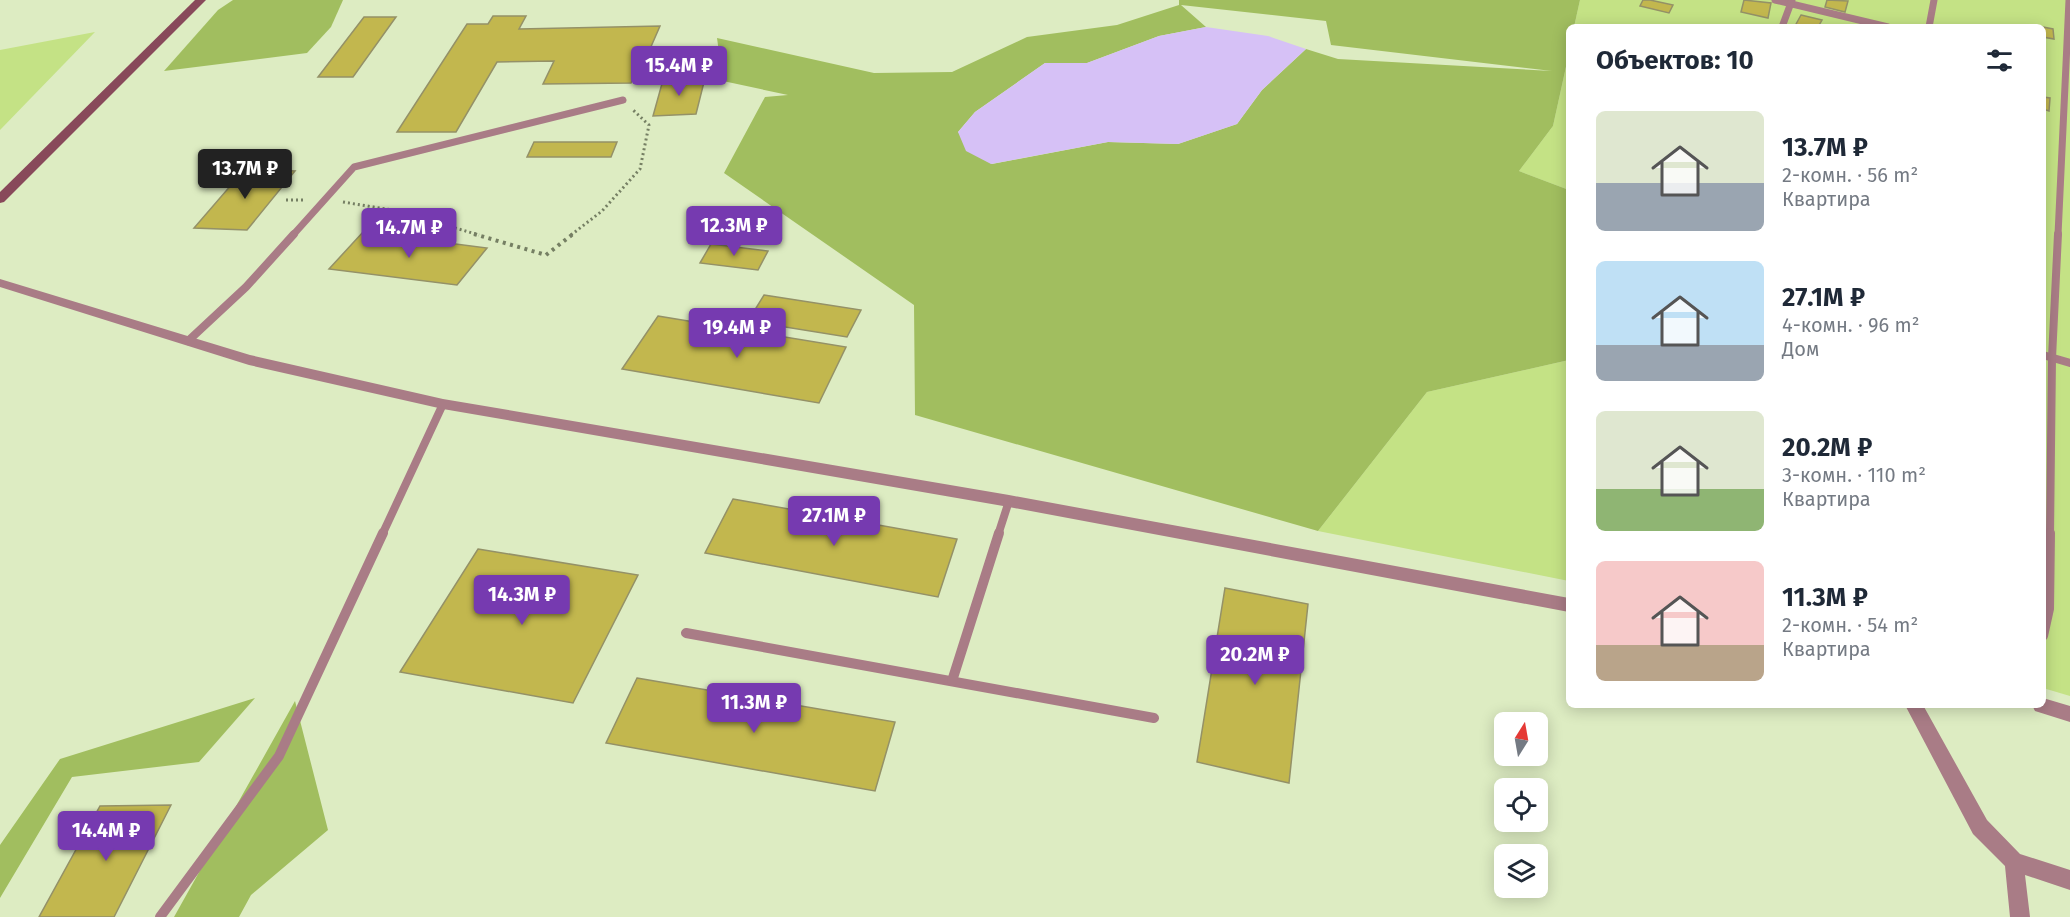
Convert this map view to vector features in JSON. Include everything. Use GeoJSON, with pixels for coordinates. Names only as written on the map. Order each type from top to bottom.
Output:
{"type":"FeatureCollection","features":[{"type":"Feature","properties":{"kind":"main road"},"geometry":{"type":"LineString","coordinates":[[0,199],[201,0]]}},
{"type":"Feature","properties":{"kind":"street"},"geometry":{"type":"LineString","coordinates":[[0,283],[249,360],[443,404],[1010,501],[1566,604]]}},
{"type":"Feature","properties":{"kind":"street"},"geometry":{"type":"LineString","coordinates":[[2046,707],[2070,714]]}},
{"type":"Feature","properties":{"kind":"street"},"geometry":{"type":"LineString","coordinates":[[1916,708],[1980,827],[2014,862],[2070,880]]}},
{"type":"Feature","properties":{"kind":"street"},"geometry":{"type":"LineString","coordinates":[[2014,862],[2020,917]]}},
{"type":"Feature","properties":{"kind":"lane"},"geometry":{"type":"LineString","coordinates":[[1775,0],[1876,24]]}},
{"type":"Feature","properties":{"kind":"lane"},"geometry":{"type":"LineString","coordinates":[[1930,24],[1934,0]]}},
{"type":"Feature","properties":{"kind":"lane"},"geometry":{"type":"LineString","coordinates":[[2046,622],[2049,609],[2048,356],[2069,0]]}},
{"type":"Feature","properties":{"kind":"lane"},"geometry":{"type":"LineString","coordinates":[[1783,24],[1791,2]]}},
{"type":"Feature","properties":{"kind":"lane"},"geometry":{"type":"LineString","coordinates":[[188,341],[246,287],[354,167],[623,100]]}},
{"type":"Feature","properties":{"kind":"lane"},"geometry":{"type":"LineString","coordinates":[[2048,356],[2070,363]]}},
{"type":"Feature","properties":{"kind":"lane"},"geometry":{"type":"LineString","coordinates":[[160,917],[279,756],[443,404]]}},
{"type":"Feature","properties":{"kind":"lane"},"geometry":{"type":"LineString","coordinates":[[951,681],[1010,501]]}},
{"type":"Feature","properties":{"kind":"lane"},"geometry":{"type":"LineString","coordinates":[[686,633],[1154,718]]}},
{"type":"Feature","properties":{"kind":"path"},"geometry":{"type":"LineString","coordinates":[[286,200],[325,199],[398,211],[546,255],[602,211],[640,169],[649,124],[623,100]]}},
{"type":"Feature","properties":{"kind":"green space"},"geometry":{"type":"Polygon","coordinates":[[[233,0],[343,0],[331,27],[307,53],[164,71],[218,10],[233,0]]]}},
{"type":"Feature","properties":{"kind":"green space"},"geometry":{"type":"Polygon","coordinates":[[[1179,0],[1580,0],[1575,24],[1566,24],[1566,67],[1553,126],[1519,171],[1566,189],[1566,361],[1427,392],[1318,531],[915,415],[914,305],[724,173],[765,97],[788,95],[723,81],[717,38],[874,73],[952,72],[1027,37],[1117,25],[1179,5],[1179,0]],[[1181,5],[1206,27],[1159,36],[1087,63],[1045,63],[975,112],[958,132],[992,164],[1108,142],[1178,144],[1237,124],[1262,90],[1306,49],[1338,59],[1552,71],[1331,45],[1326,21],[1181,5]]]}},
{"type":"Feature","properties":{"kind":"green space"},"geometry":{"type":"Polygon","coordinates":[[[1580,0],[2070,0],[2070,696],[2046,689],[2046,24],[1575,24],[1580,0]]]}},
{"type":"Feature","properties":{"kind":"green space"},"geometry":{"type":"Polygon","coordinates":[[[95,32],[0,130],[0,50],[95,32]]]}},
{"type":"Feature","properties":{"kind":"green space"},"geometry":{"type":"Polygon","coordinates":[[[1566,67],[1566,189],[1519,171],[1553,126],[1566,67]]]}},
{"type":"Feature","properties":{"kind":"green space"},"geometry":{"type":"Polygon","coordinates":[[[1566,361],[1566,580],[1318,531],[1427,392],[1566,361]]]}},
{"type":"Feature","properties":{"kind":"green space"},"geometry":{"type":"Polygon","coordinates":[[[255,698],[199,762],[72,777],[0,898],[0,845],[60,759],[255,698]]]}},
{"type":"Feature","properties":{"kind":"green space"},"geometry":{"type":"Polygon","coordinates":[[[295,701],[328,830],[251,895],[239,917],[174,917],[295,701]]]}},
{"type":"Feature","properties":{"kind":"shaded area"},"geometry":{"type":"Polygon","coordinates":[[[1206,27],[1268,36],[1306,49],[1262,90],[1237,124],[1178,144],[1108,142],[991,164],[966,151],[958,132],[975,112],[1045,63],[1087,63],[1159,36],[1206,27]]]}},
{"type":"Feature","properties":{"kind":"building"},"geometry":{"type":"Polygon","coordinates":[[[1643,0],[1673,5],[1669,13],[1640,6],[1643,0]]]}},
{"type":"Feature","properties":{"kind":"building"},"geometry":{"type":"Polygon","coordinates":[[[1744,0],[1771,3],[1768,18],[1741,12],[1744,0]]]}},
{"type":"Feature","properties":{"kind":"building"},"geometry":{"type":"Polygon","coordinates":[[[1827,0],[1848,1],[1845,12],[1825,7],[1827,0]]]}},
{"type":"Feature","properties":{"kind":"building"},"geometry":{"type":"Polygon","coordinates":[[[1801,15],[1822,20],[1820,24],[1796,24],[1801,15]]]}},
{"type":"Feature","properties":{"kind":"building"},"geometry":{"type":"Polygon","coordinates":[[[493,16],[526,16],[519,29],[660,26],[646,58],[642,58],[631,83],[543,84],[554,61],[497,62],[456,132],[397,132],[467,24],[488,24],[493,16]]]}},
{"type":"Feature","properties":{"kind":"building"},"geometry":{"type":"Polygon","coordinates":[[[364,17],[396,17],[353,77],[318,77],[364,17]]]}},
{"type":"Feature","properties":{"kind":"building"},"geometry":{"type":"Polygon","coordinates":[[[2046,28],[2053,29],[2054,39],[2046,38],[2046,28]]]}},
{"type":"Feature","properties":{"kind":"building"},"geometry":{"type":"Polygon","coordinates":[[[705,78],[696,114],[653,116],[663,80],[705,78]]]}},
{"type":"Feature","properties":{"kind":"building"},"geometry":{"type":"Polygon","coordinates":[[[2046,97],[2050,98],[2049,111],[2046,110],[2046,97]]]}},
{"type":"Feature","properties":{"kind":"building"},"geometry":{"type":"Polygon","coordinates":[[[534,142],[617,142],[611,157],[527,157],[534,142]]]}},
{"type":"Feature","properties":{"kind":"building"},"geometry":{"type":"Polygon","coordinates":[[[245,169],[295,171],[247,230],[194,228],[245,169]]]}},
{"type":"Feature","properties":{"kind":"building"},"geometry":{"type":"Polygon","coordinates":[[[363,232],[487,248],[457,285],[329,269],[363,232]]]}},
{"type":"Feature","properties":{"kind":"building"},"geometry":{"type":"Polygon","coordinates":[[[711,244],[768,251],[758,270],[700,263],[711,244]]]}},
{"type":"Feature","properties":{"kind":"building"},"geometry":{"type":"Polygon","coordinates":[[[764,295],[861,310],[847,337],[748,321],[764,295]]]}},
{"type":"Feature","properties":{"kind":"building"},"geometry":{"type":"Polygon","coordinates":[[[658,316],[846,347],[819,403],[622,369],[658,316]]]}},
{"type":"Feature","properties":{"kind":"building"},"geometry":{"type":"Polygon","coordinates":[[[733,499],[957,539],[938,597],[705,553],[733,499]]]}},
{"type":"Feature","properties":{"kind":"building"},"geometry":{"type":"Polygon","coordinates":[[[478,549],[638,575],[573,703],[400,672],[478,549]]]}},
{"type":"Feature","properties":{"kind":"building"},"geometry":{"type":"Polygon","coordinates":[[[1225,588],[1308,604],[1289,783],[1197,762],[1225,588]]]}},
{"type":"Feature","properties":{"kind":"building"},"geometry":{"type":"Polygon","coordinates":[[[637,678],[895,722],[875,791],[606,743],[637,678]]]}},
{"type":"Feature","properties":{"kind":"building"},"geometry":{"type":"Polygon","coordinates":[[[171,805],[114,917],[39,917],[100,806],[171,805]]]}}]}
